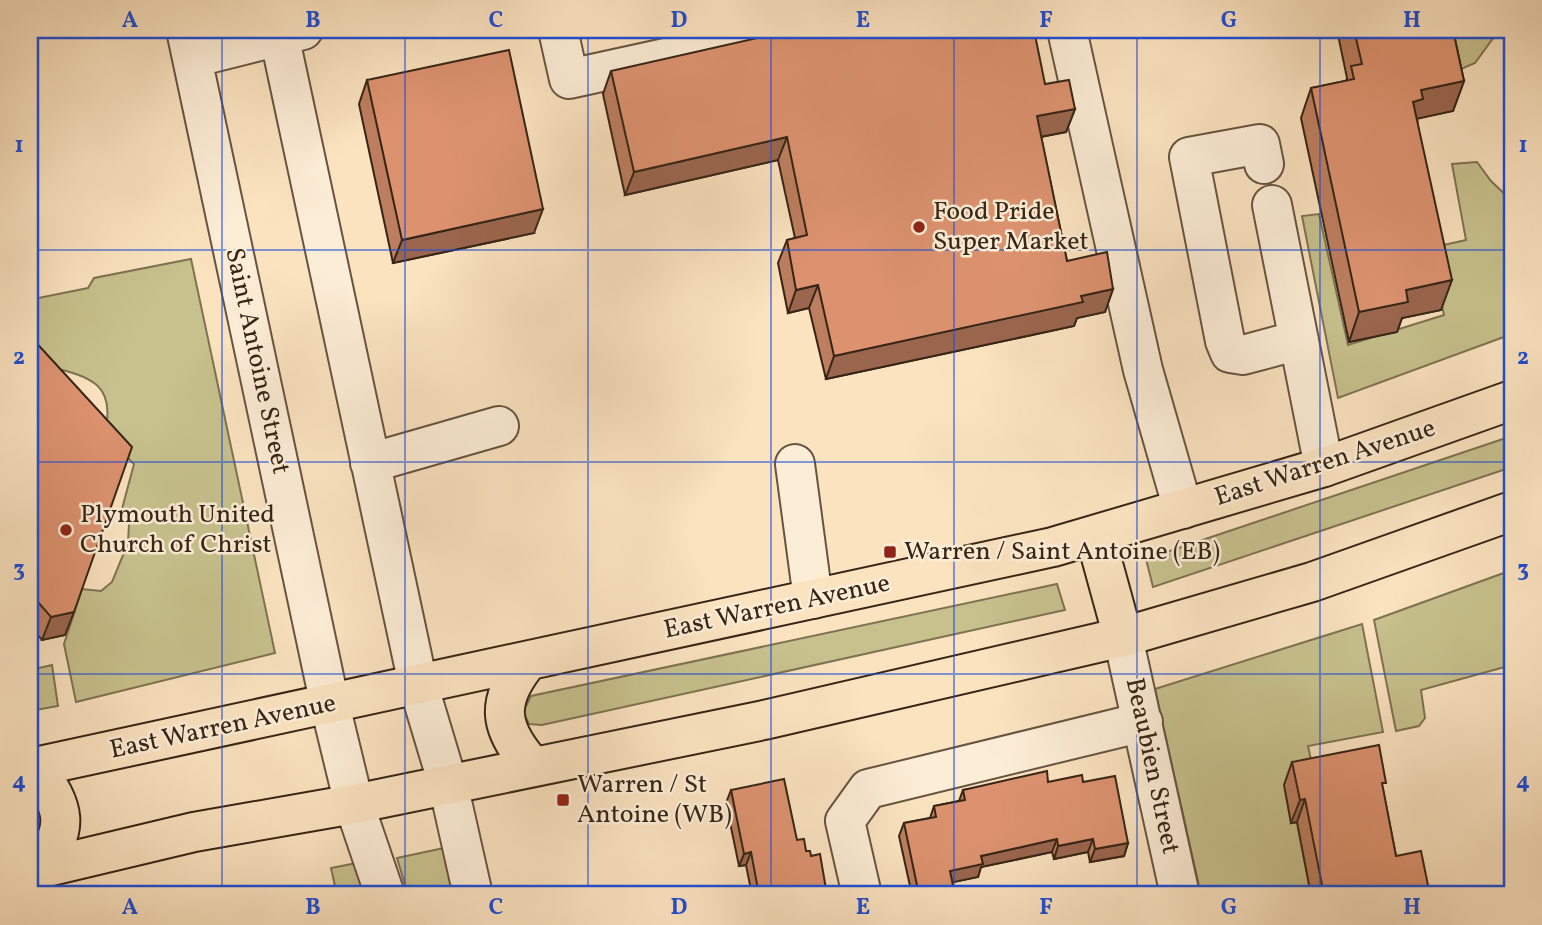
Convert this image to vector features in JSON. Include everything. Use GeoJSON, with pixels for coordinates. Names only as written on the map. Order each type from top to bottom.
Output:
{"type":"FeatureCollection","features":[{"type":"Feature","properties":{"kind":"main road","name":"East Warren Avenue"},"geometry":{"type":"LineString","coordinates":[[32,768],[528,662],[1095,535],[1324,467],[1512,400]]}},
{"type":"Feature","properties":{"kind":"main road"},"geometry":{"type":"LineString","coordinates":[[34,870],[194,832],[354,804],[764,720],[1123,637],[1312,582],[1512,511]]}},
{"type":"Feature","properties":{"kind":"main road"},"geometry":{"type":"LineString","coordinates":[[1095,535],[1123,637]]}},
{"type":"Feature","properties":{"kind":"main road"},"geometry":{"type":"LineString","coordinates":[[528,662],[506,695],[505,720],[512,743],[533,767]]}},
{"type":"Feature","properties":{"kind":"main road"},"geometry":{"type":"LineString","coordinates":[[32,768],[53,792],[61,818],[57,844],[34,870]]}},
{"type":"Feature","properties":{"kind":"street"},"geometry":{"type":"LineString","coordinates":[[558,30],[569,79],[793,30]]}},
{"type":"Feature","properties":{"kind":"street"},"geometry":{"type":"LineString","coordinates":[[1067,30],[1143,370],[1183,509]]}},
{"type":"Feature","properties":{"kind":"street"},"geometry":{"type":"LineString","coordinates":[[189,44],[287,32],[370,463],[418,684],[448,784],[472,895]]}},
{"type":"Feature","properties":{"kind":"street","name":"Saint Antoine Street"},"geometry":{"type":"LineString","coordinates":[[189,44],[330,705],[354,804],[384,895]]}},
{"type":"Feature","properties":{"kind":"street"},"geometry":{"type":"LineString","coordinates":[[1264,164],[1260,144],[1189,157],[1225,341],[1230,353],[1243,355],[1299,340]]}},
{"type":"Feature","properties":{"kind":"street"},"geometry":{"type":"LineString","coordinates":[[1272,205],[1324,467]]}},
{"type":"Feature","properties":{"kind":"street"},"geometry":{"type":"LineString","coordinates":[[370,463],[499,425]]}},
{"type":"Feature","properties":{"kind":"street"},"geometry":{"type":"LineString","coordinates":[[795,464],[813,599]]}},
{"type":"Feature","properties":{"kind":"street","name":"Beaubien Street"},"geometry":{"type":"LineString","coordinates":[[1123,637],[1180,895]]}},
{"type":"Feature","properties":{"kind":"street"},"geometry":{"type":"LineString","coordinates":[[862,895],[845,821],[868,789],[1143,722]]}},
{"type":"Feature","properties":{"kind":"shaded area"},"geometry":{"type":"Polygon","coordinates":[[[1435,30],[1499,30],[1475,63],[1452,73],[1435,30]]]}},
{"type":"Feature","properties":{"kind":"shaded area"},"geometry":{"type":"Polygon","coordinates":[[[1477,162],[1491,181],[1512,201],[1512,334],[1338,398],[1302,216],[1319,214],[1348,345],[1444,315],[1430,248],[1466,240],[1452,164],[1477,162]]]}},
{"type":"Feature","properties":{"kind":"shaded area"},"geometry":{"type":"Polygon","coordinates":[[[191,259],[275,653],[76,702],[64,644],[82,589],[101,591],[112,582],[128,543],[129,524],[122,509],[134,464],[104,435],[108,415],[106,399],[100,388],[77,374],[30,362],[30,310],[33,299],[88,288],[94,278],[191,259]]]}},
{"type":"Feature","properties":{"kind":"shaded area"},"geometry":{"type":"Polygon","coordinates":[[[1512,436],[1512,467],[1153,587],[1146,559],[1512,436]]]}},
{"type":"Feature","properties":{"kind":"shaded area"},"geometry":{"type":"Polygon","coordinates":[[[1512,570],[1512,665],[1421,690],[1425,718],[1419,726],[1396,731],[1374,620],[1512,570]]]}},
{"type":"Feature","properties":{"kind":"shaded area"},"geometry":{"type":"Polygon","coordinates":[[[1057,584],[1065,610],[542,725],[529,724],[523,712],[531,696],[1057,584]]]}},
{"type":"Feature","properties":{"kind":"shaded area"},"geometry":{"type":"Polygon","coordinates":[[[1362,624],[1383,732],[1308,746],[1315,779],[1292,823],[1297,822],[1311,895],[1201,895],[1155,689],[1362,624]]]}},
{"type":"Feature","properties":{"kind":"shaded area"},"geometry":{"type":"Polygon","coordinates":[[[52,665],[58,706],[30,711],[30,670],[52,665]]]}},
{"type":"Feature","properties":{"kind":"shaded area"},"geometry":{"type":"Polygon","coordinates":[[[30,805],[38,806],[46,815],[40,831],[30,835],[30,805]]]}},
{"type":"Feature","properties":{"kind":"shaded area"},"geometry":{"type":"Polygon","coordinates":[[[444,848],[453,895],[408,895],[397,858],[444,848]]]}},
{"type":"Feature","properties":{"kind":"shaded area"},"geometry":{"type":"Polygon","coordinates":[[[357,863],[368,895],[337,895],[331,868],[357,863]]]}},
{"type":"Feature","properties":{"kind":"building","name":"Food Pride Super Market"},"geometry":{"type":"Polygon","coordinates":[[[793,30],[1034,30],[1045,84],[1069,80],[1075,109],[1037,116],[1067,261],[1107,252],[1113,289],[1081,296],[1083,302],[834,356],[818,285],[796,290],[787,240],[807,235],[787,137],[634,172],[611,71],[793,30]]]}},
{"type":"Feature","properties":{"kind":"building"},"geometry":{"type":"Polygon","coordinates":[[[1354,30],[1453,30],[1464,81],[1421,90],[1423,99],[1413,102],[1452,280],[1406,290],[1408,302],[1359,312],[1311,88],[1354,79],[1351,66],[1362,64],[1354,30]]]}},
{"type":"Feature","properties":{"kind":"building"},"geometry":{"type":"Polygon","coordinates":[[[509,50],[543,209],[402,240],[367,80],[509,50]]]}},
{"type":"Feature","properties":{"kind":"building","name":"Plymouth United Church of Christ"},"geometry":{"type":"Polygon","coordinates":[[[30,336],[132,447],[74,612],[51,617],[30,593],[30,336]]]}},
{"type":"Feature","properties":{"kind":"building"},"geometry":{"type":"Polygon","coordinates":[[[1379,745],[1386,783],[1382,783],[1396,856],[1421,851],[1430,895],[1324,895],[1305,799],[1300,800],[1292,762],[1379,745]]]}},
{"type":"Feature","properties":{"kind":"building"},"geometry":{"type":"Polygon","coordinates":[[[1047,771],[1048,782],[1082,775],[1083,782],[1115,776],[1128,843],[1095,849],[1093,839],[1058,846],[1057,839],[981,856],[983,864],[950,871],[955,895],[919,895],[904,823],[936,817],[934,806],[965,800],[963,790],[1047,771]]]}},
{"type":"Feature","properties":{"kind":"building"},"geometry":{"type":"Polygon","coordinates":[[[784,779],[797,840],[804,839],[806,851],[810,851],[811,856],[820,854],[827,895],[759,895],[751,852],[744,854],[731,790],[784,779]]]}},
{"type":"Feature","properties":{"kind":"place","name":"Food Pride Super Market"},"geometry":{"type":"Point","coordinates":[919,227]}},
{"type":"Feature","properties":{"kind":"place","name":"Plymouth United Church of Christ"},"geometry":{"type":"Point","coordinates":[66,530]}},
{"type":"Feature","properties":{"kind":"place","name":"Warren / Saint Antoine (EB)"},"geometry":{"type":"Point","coordinates":[890,552]}},
{"type":"Feature","properties":{"kind":"place","name":"Warren / St Antoine (WB)"},"geometry":{"type":"Point","coordinates":[563,800]}}]}
